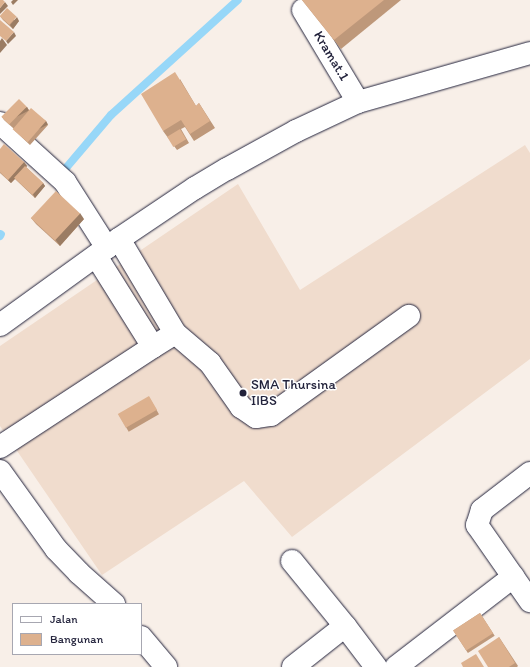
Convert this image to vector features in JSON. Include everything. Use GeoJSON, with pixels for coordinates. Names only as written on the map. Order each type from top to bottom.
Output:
{"type":"FeatureCollection","features":[{"type":"Feature","properties":{"kind":"street","name":"Kramat.1"},"geometry":{"type":"LineString","coordinates":[[303,10],[358,102]]}},
{"type":"Feature","properties":{"kind":"street"},"geometry":{"type":"LineString","coordinates":[[0,325],[107,247],[227,169],[296,131],[358,102],[530,52]]}},
{"type":"Feature","properties":{"kind":"street"},"geometry":{"type":"LineString","coordinates":[[0,123],[65,182],[107,247],[175,333],[210,363],[242,407],[256,417],[272,414],[409,316]]}},
{"type":"Feature","properties":{"kind":"street"},"geometry":{"type":"LineString","coordinates":[[107,247],[153,346]]}},
{"type":"Feature","properties":{"kind":"street"},"geometry":{"type":"LineString","coordinates":[[0,447],[175,333]]}},
{"type":"Feature","properties":{"kind":"street"},"geometry":{"type":"LineString","coordinates":[[0,471],[56,549],[113,603]]}},
{"type":"Feature","properties":{"kind":"street"},"geometry":{"type":"LineString","coordinates":[[530,473],[482,510],[477,525],[530,601]]}},
{"type":"Feature","properties":{"kind":"street"},"geometry":{"type":"LineString","coordinates":[[292,562],[345,626],[376,667]]}},
{"type":"Feature","properties":{"kind":"street"},"geometry":{"type":"LineString","coordinates":[[396,667],[512,577]]}},
{"type":"Feature","properties":{"kind":"street"},"geometry":{"type":"LineString","coordinates":[[293,667],[345,626]]}},
{"type":"Feature","properties":{"kind":"street"},"geometry":{"type":"LineString","coordinates":[[142,638],[166,667]]}},
{"type":"Feature","properties":{"kind":"shaded area","name":"SMA Thursina IIBS"},"geometry":{"type":"Polygon","coordinates":[[[525,145],[530,153],[530,359],[292,537],[244,481],[102,575],[0,426],[0,346],[238,184],[300,290],[525,145]]]}},
{"type":"Feature","properties":{"kind":"building"},"geometry":{"type":"Polygon","coordinates":[[[0,0],[5,2],[0,8],[0,0]]]}},
{"type":"Feature","properties":{"kind":"building"},"geometry":{"type":"Polygon","coordinates":[[[302,0],[384,0],[334,40],[302,0]]]}},
{"type":"Feature","properties":{"kind":"building"},"geometry":{"type":"Polygon","coordinates":[[[7,8],[17,17],[9,25],[0,16],[7,8]]]}},
{"type":"Feature","properties":{"kind":"building"},"geometry":{"type":"Polygon","coordinates":[[[0,20],[14,32],[6,41],[0,36],[0,20]]]}},
{"type":"Feature","properties":{"kind":"building"},"geometry":{"type":"Polygon","coordinates":[[[175,72],[196,106],[199,103],[210,121],[190,134],[181,120],[163,131],[141,94],[175,72]]]}},
{"type":"Feature","properties":{"kind":"building"},"geometry":{"type":"Polygon","coordinates":[[[19,99],[27,107],[9,124],[1,117],[19,99]]]}},
{"type":"Feature","properties":{"kind":"building"},"geometry":{"type":"Polygon","coordinates":[[[31,108],[46,121],[28,142],[13,129],[31,108]]]}},
{"type":"Feature","properties":{"kind":"building"},"geometry":{"type":"Polygon","coordinates":[[[180,129],[186,139],[173,147],[167,137],[180,129]]]}},
{"type":"Feature","properties":{"kind":"building"},"geometry":{"type":"Polygon","coordinates":[[[4,144],[24,162],[8,180],[0,172],[0,149],[4,144]]]}},
{"type":"Feature","properties":{"kind":"building"},"geometry":{"type":"Polygon","coordinates":[[[25,166],[43,183],[32,195],[14,178],[25,166]]]}},
{"type":"Feature","properties":{"kind":"building"},"geometry":{"type":"Polygon","coordinates":[[[56,191],[80,214],[55,241],[31,218],[56,191]]]}},
{"type":"Feature","properties":{"kind":"building"},"geometry":{"type":"Polygon","coordinates":[[[149,396],[157,410],[126,428],[118,414],[149,396]]]}},
{"type":"Feature","properties":{"kind":"building"},"geometry":{"type":"Polygon","coordinates":[[[480,613],[493,633],[466,651],[453,630],[480,613]]]}},
{"type":"Feature","properties":{"kind":"building"},"geometry":{"type":"Polygon","coordinates":[[[499,637],[515,663],[509,667],[488,667],[478,651],[499,637]]]}},
{"type":"Feature","properties":{"kind":"building"},"geometry":{"type":"Polygon","coordinates":[[[476,654],[484,667],[463,667],[461,663],[476,654]]]}},
{"type":"Feature","properties":{"kind":"waterway"},"geometry":{"type":"LineString","coordinates":[[66,168],[111,115],[238,0]]}},
{"type":"Feature","properties":{"kind":"place","name":"SMA Thursina IIBS"},"geometry":{"type":"Point","coordinates":[243,393]}}]}
